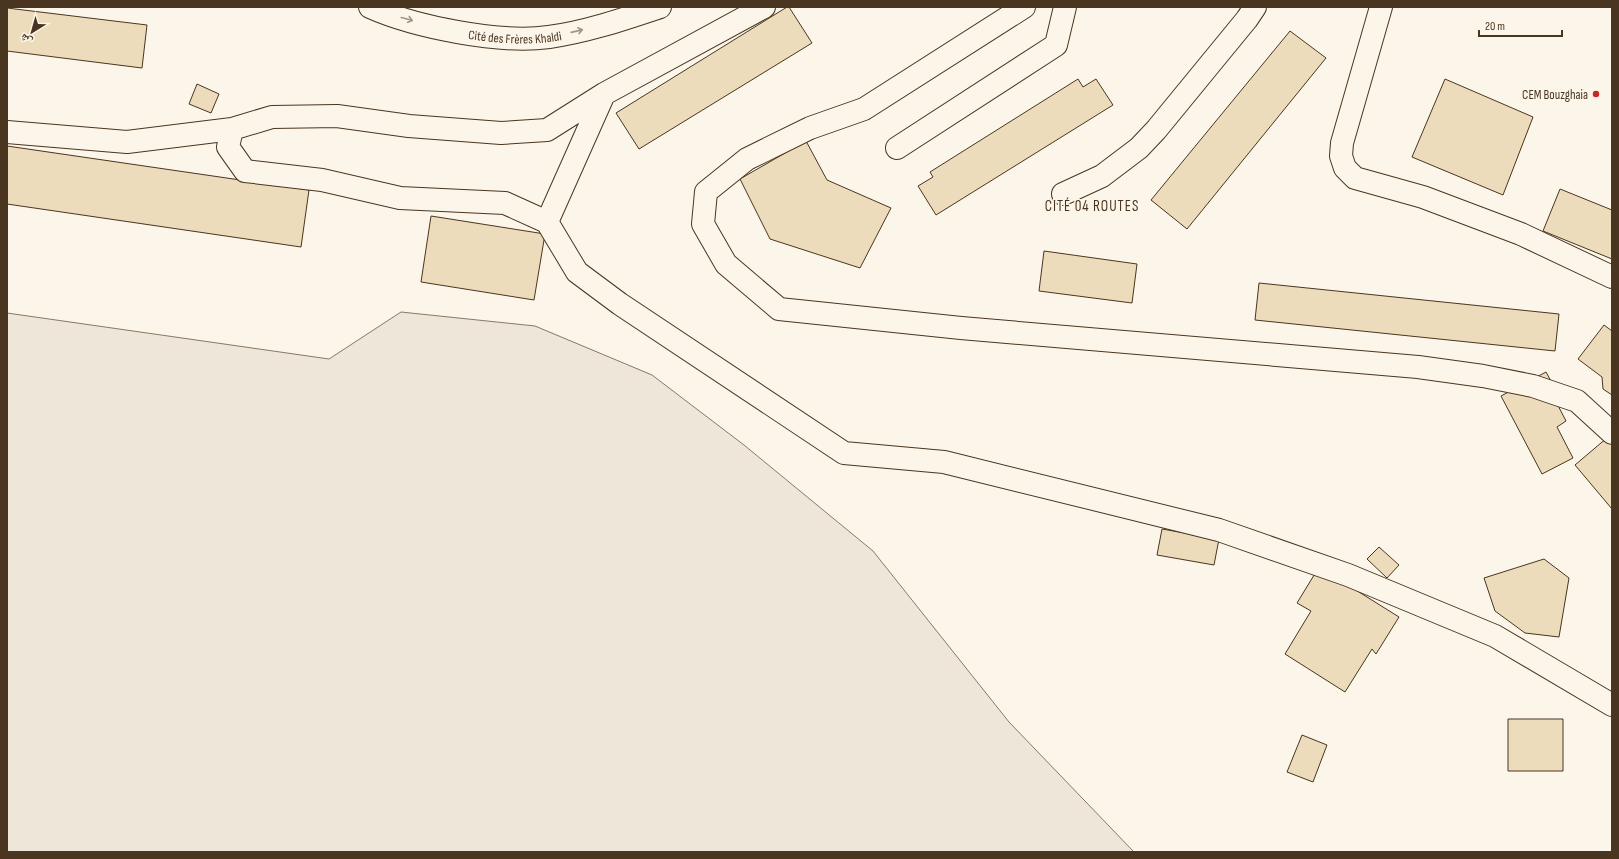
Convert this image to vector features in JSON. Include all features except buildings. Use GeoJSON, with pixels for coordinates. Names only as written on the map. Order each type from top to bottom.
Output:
{"type":"FeatureCollection","features":[{"type":"Feature","properties":{"kind":"street","name":"Cité des Frères Khaldi"},"geometry":{"type":"LineString","coordinates":[[370,7],[384,13],[449,30],[504,38],[548,37],[615,22],[660,7]]}},
{"type":"Feature","properties":{"kind":"street"},"geometry":{"type":"LineString","coordinates":[[7,132],[127,142],[232,129],[272,117],[337,116],[409,126],[501,133],[546,130],[604,94],[764,7]]}},
{"type":"Feature","properties":{"kind":"street"},"geometry":{"type":"LineString","coordinates":[[1024,7],[864,109],[810,128],[747,159],[706,192],[703,224],[726,264],[779,309],[945,326],[1418,368],[1483,376],[1533,386],[1577,401],[1612,433]]}},
{"type":"Feature","properties":{"kind":"street"},"geometry":{"type":"LineString","coordinates":[[897,148],[1056,45],[1066,7]]}},
{"type":"Feature","properties":{"kind":"street"},"geometry":{"type":"LineString","coordinates":[[1063,194],[1102,176],[1139,148],[1247,19],[1255,7]]}},
{"type":"Feature","properties":{"kind":"street"},"geometry":{"type":"LineString","coordinates":[[1381,7],[1342,143],[1341,156],[1346,168],[1355,178],[1423,197],[1521,234],[1612,277]]}},
{"type":"Feature","properties":{"kind":"street"},"geometry":{"type":"LineString","coordinates":[[547,222],[604,94]]}},
{"type":"Feature","properties":{"kind":"street"},"geometry":{"type":"LineString","coordinates":[[232,129],[228,147],[245,171],[322,180],[400,198],[505,203],[547,222],[577,272],[620,304],[844,453],[944,462],[1220,530],[1348,575],[1495,636],[1612,705]]}},
{"type":"Feature","properties":{"kind":"shaded area"},"geometry":{"type":"Polygon","coordinates":[[[401,312],[535,326],[652,375],[744,445],[873,551],[1009,722],[1134,852],[7,852],[7,313],[329,359],[401,312]]]}},
{"type":"Feature","properties":{"kind":"place","name":"CEM Bouzghaia"},"geometry":{"type":"Point","coordinates":[1596,94]}},
{"type":"Feature","properties":{"kind":"district","name":"CITÉ 04 ROUTES"},"geometry":{"type":"Point","coordinates":[1092,206]}}]}
